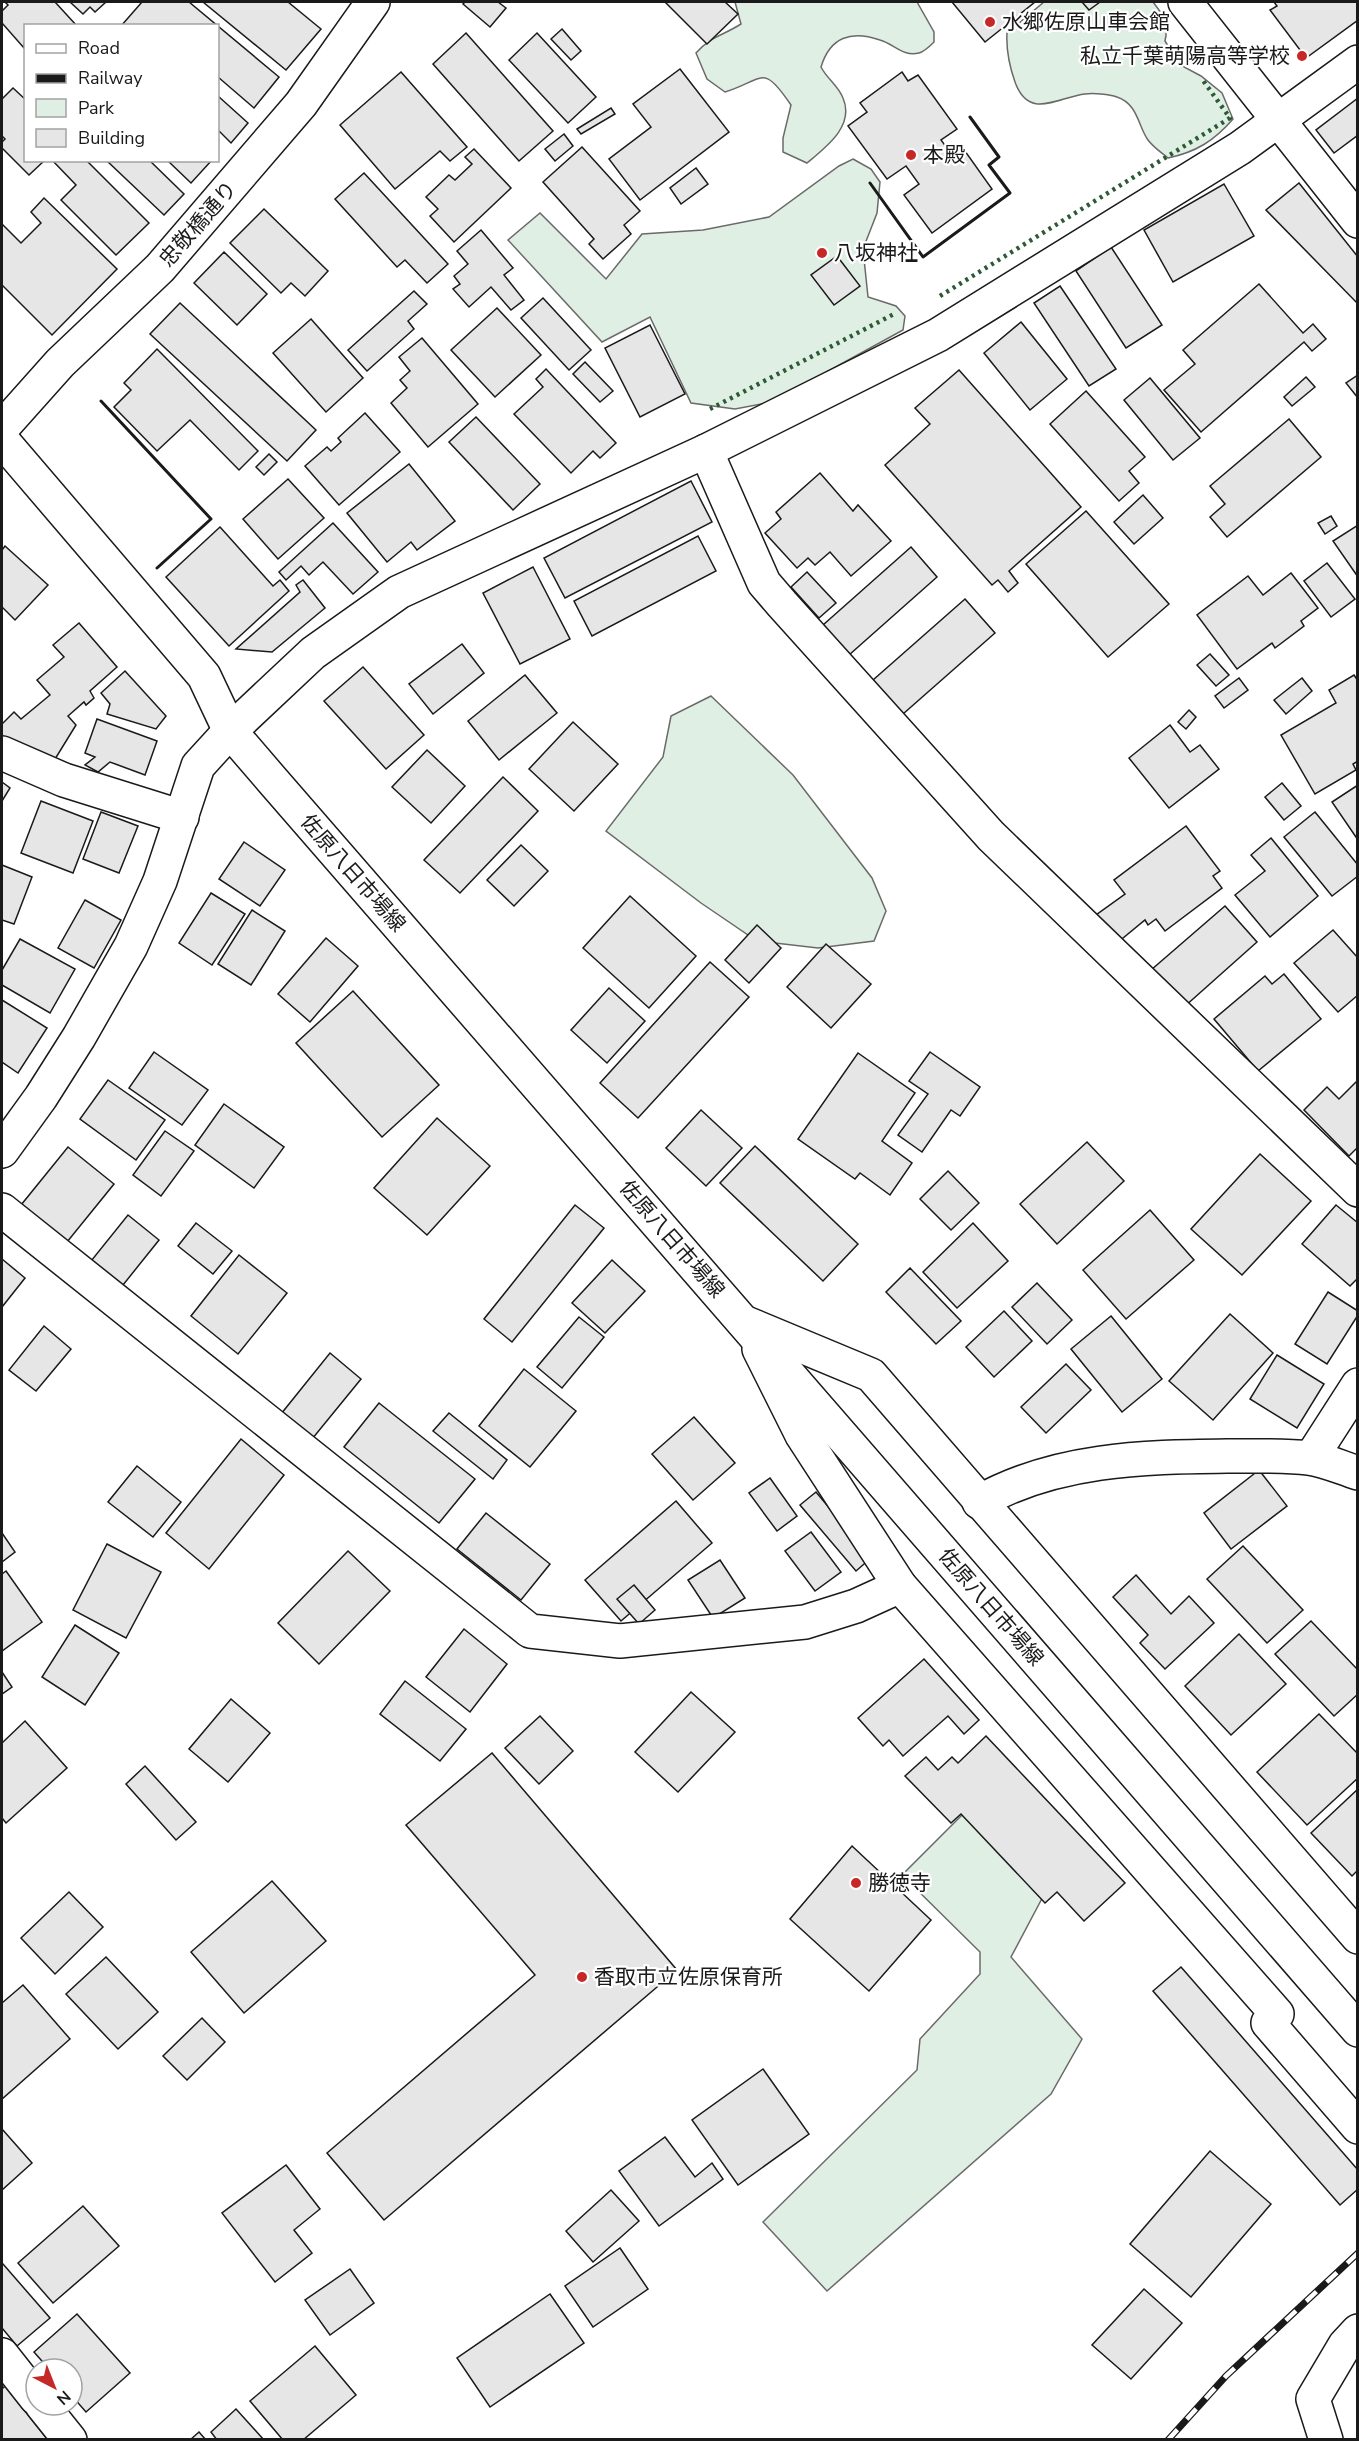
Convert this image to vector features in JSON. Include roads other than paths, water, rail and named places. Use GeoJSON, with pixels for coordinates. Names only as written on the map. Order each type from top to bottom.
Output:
{"type":"FeatureCollection","features":[{"type":"Feature","properties":{"kind":"street","name":"忠敬橋通り"},"geometry":{"type":"LineString","coordinates":[[2,428],[60,363],[160,268],[301,104],[373,2]]}},
{"type":"Feature","properties":{"kind":"street"},"geometry":{"type":"LineString","coordinates":[[1185,2],[1358,221]]}},
{"type":"Feature","properties":{"kind":"street"},"geometry":{"type":"LineString","coordinates":[[2,1151],[41,1097],[108,988],[160,881],[198,766],[230,731],[313,653],[399,592],[706,452],[938,335],[1240,148],[1358,62]]}},
{"type":"Feature","properties":{"kind":"street","name":"佐原八日市場線"},"geometry":{"type":"LineString","coordinates":[[2,440],[204,676],[230,731],[1358,2030]]}},
{"type":"Feature","properties":{"kind":"street"},"geometry":{"type":"LineString","coordinates":[[706,452],[764,583],[782,604],[991,836],[1358,1190]]}},
{"type":"Feature","properties":{"kind":"street"},"geometry":{"type":"LineString","coordinates":[[2,753],[64,780],[182,817]]}},
{"type":"Feature","properties":{"kind":"street"},"geometry":{"type":"LineString","coordinates":[[2,1210],[530,1631],[620,1641],[805,1622],[856,1606],[900,1586]]}},
{"type":"Feature","properties":{"kind":"street"},"geometry":{"type":"LineString","coordinates":[[746,1323],[871,1376],[1358,1937]]}},
{"type":"Feature","properties":{"kind":"street"},"geometry":{"type":"LineString","coordinates":[[746,1323],[802,1435],[900,1586],[1277,2014],[1268,2023],[1358,2127]]}},
{"type":"Feature","properties":{"kind":"street"},"geometry":{"type":"LineString","coordinates":[[1311,1458],[1358,1385]]}},
{"type":"Feature","properties":{"kind":"street"},"geometry":{"type":"LineString","coordinates":[[979,1502],[1004,1488],[1035,1476],[1127,1459],[1194,1456],[1311,1458],[1358,1473]]}},
{"type":"Feature","properties":{"kind":"street"},"geometry":{"type":"LineString","coordinates":[[1326,2439],[1313,2399],[1344,2345],[1358,2331]]}},
{"type":"Feature","properties":{"kind":"street"},"geometry":{"type":"LineString","coordinates":[[2,2355],[24,2383]]}},
{"type":"Feature","properties":{"kind":"street"},"geometry":{"type":"LineString","coordinates":[[52,2417],[70,2439]]}},
{"type":"Feature","properties":{"kind":"railway"},"geometry":{"type":"LineString","coordinates":[[1168,2440],[1226,2376],[1358,2253]]}},
{"type":"Feature","properties":{"kind":"place","name":"水郷佐原山車会館"},"geometry":{"type":"Point","coordinates":[990,22]}},
{"type":"Feature","properties":{"kind":"place","name":"私立千葉萌陽高等学校"},"geometry":{"type":"Point","coordinates":[1302,56]}},
{"type":"Feature","properties":{"kind":"place","name":"本殿"},"geometry":{"type":"Point","coordinates":[911,155]}},
{"type":"Feature","properties":{"kind":"place","name":"八坂神社"},"geometry":{"type":"Point","coordinates":[822,253]}},
{"type":"Feature","properties":{"kind":"place","name":"勝徳寺"},"geometry":{"type":"Point","coordinates":[856,1883]}},
{"type":"Feature","properties":{"kind":"place","name":"香取市立佐原保育所"},"geometry":{"type":"Point","coordinates":[582,1977]}}]}
